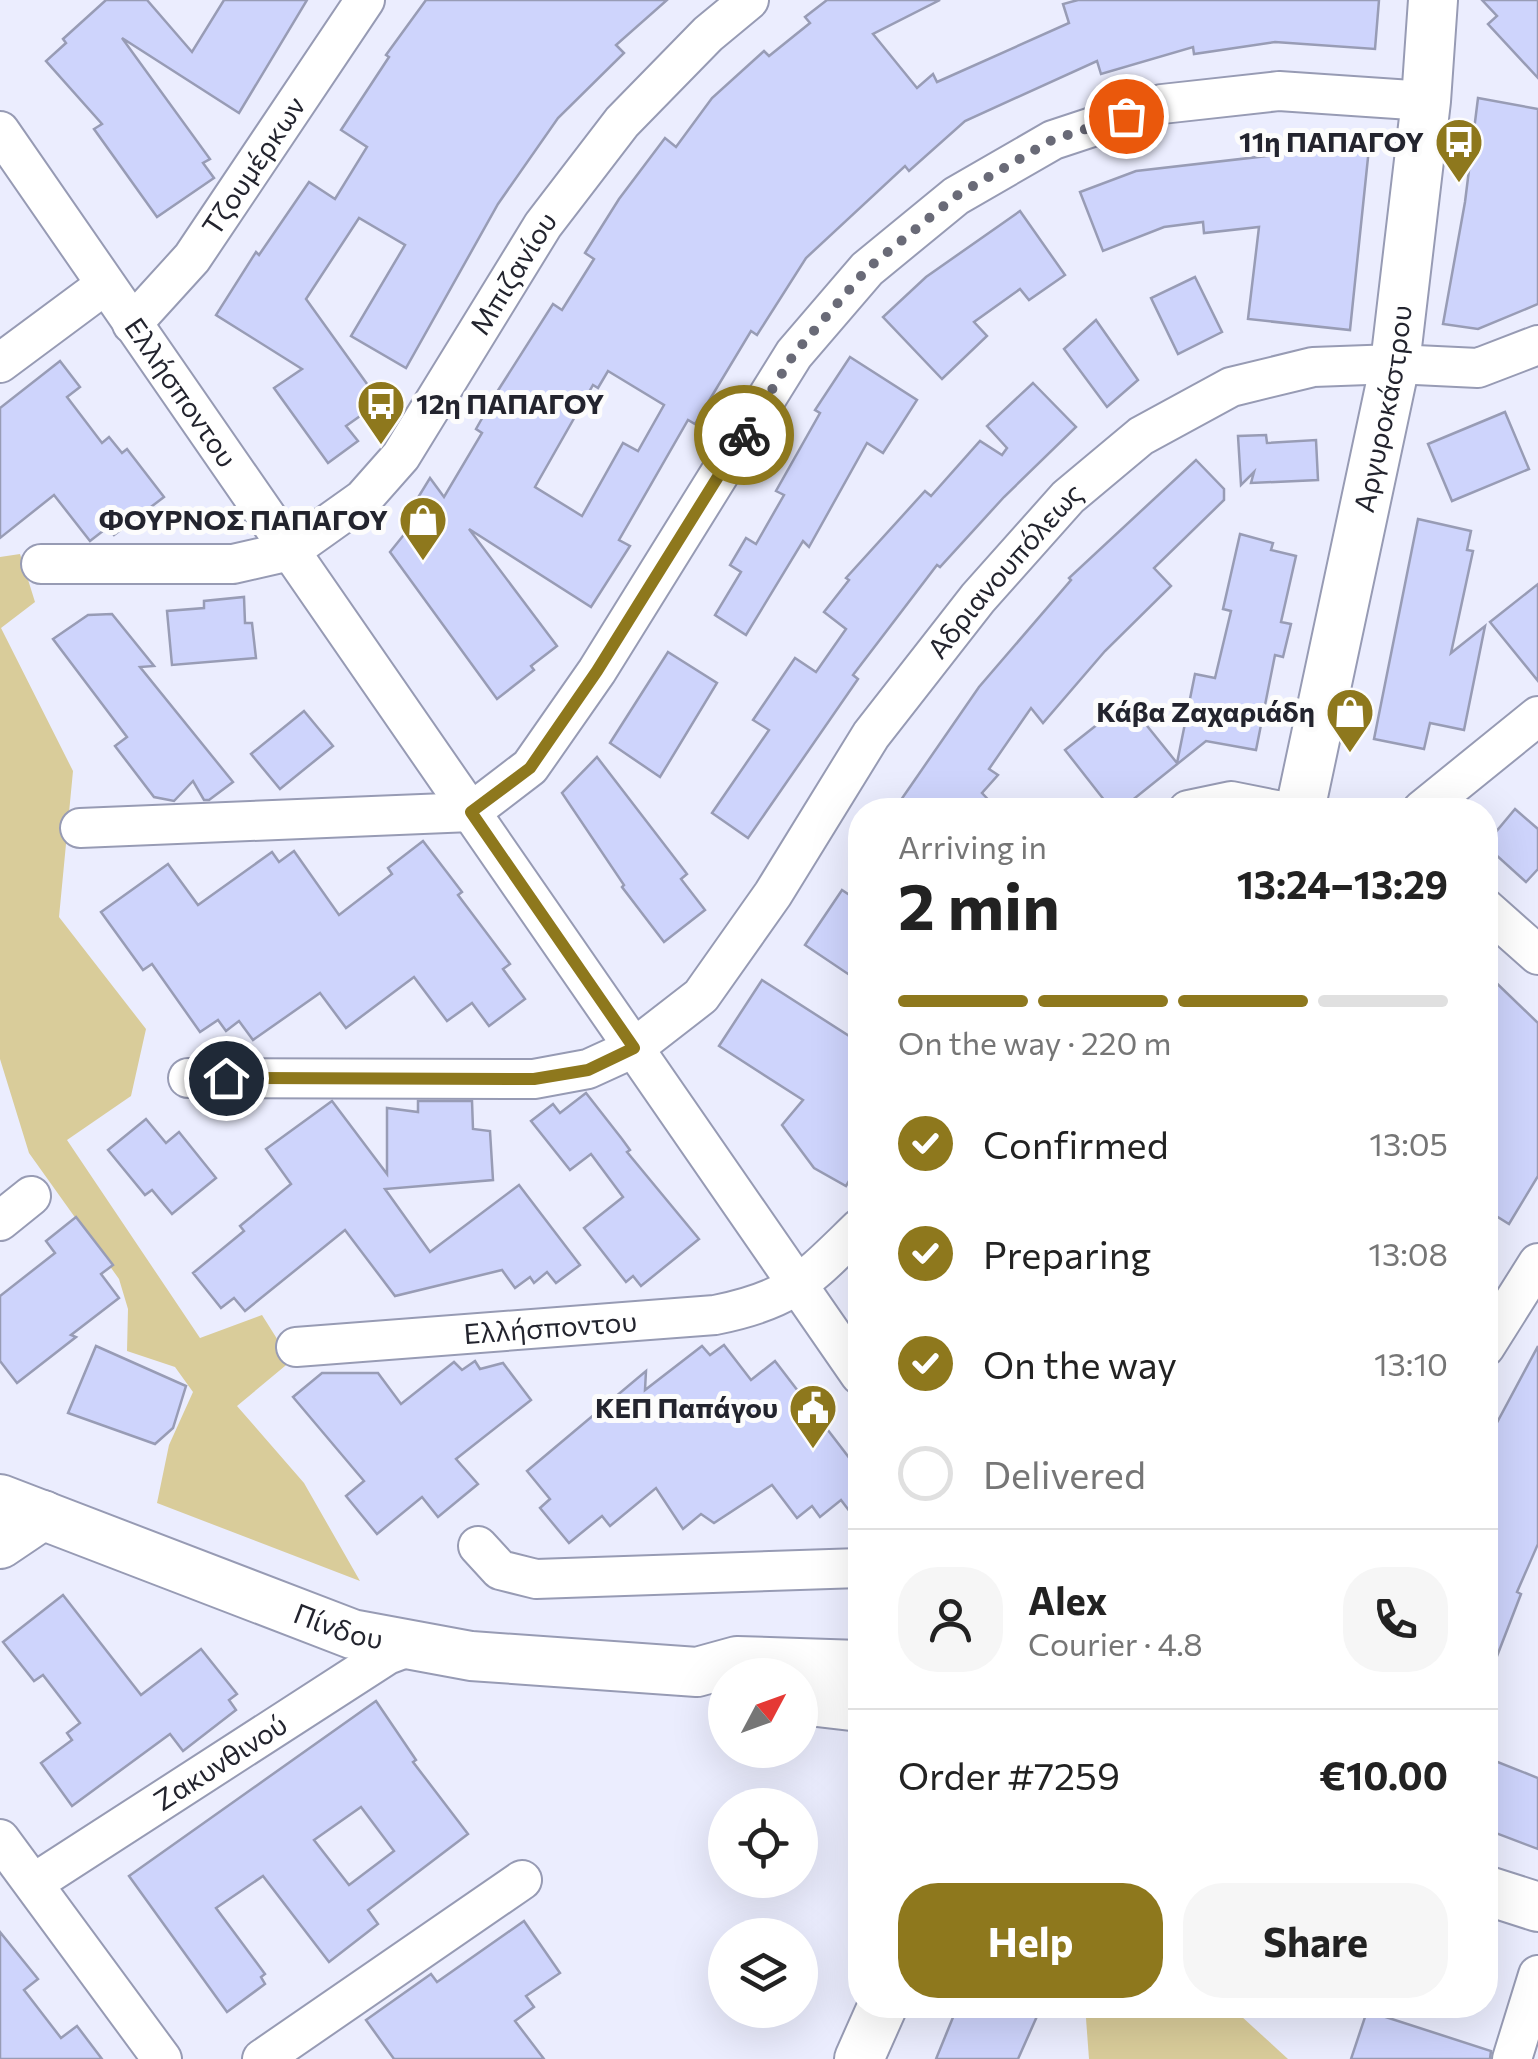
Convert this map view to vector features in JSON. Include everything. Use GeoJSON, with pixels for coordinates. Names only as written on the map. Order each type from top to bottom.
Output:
{"type":"FeatureCollection","features":[{"type":"Feature","properties":{"kind":"street","name":"Τζουμέρκων"},"geometry":{"type":"LineString","coordinates":[[132,324],[192,258],[364,0]]}},
{"type":"Feature","properties":{"kind":"street","name":"Μπιζανίου"},"geometry":{"type":"LineString","coordinates":[[290,551],[364,499],[401,456],[543,225],[622,122],[708,34],[750,0]]}},
{"type":"Feature","properties":{"kind":"street","name":"Αργυροκάστρου"},"geometry":{"type":"LineString","coordinates":[[1303,798],[1395,364],[1426,102],[1433,0]]}},
{"type":"Feature","properties":{"kind":"street"},"geometry":{"type":"LineString","coordinates":[[80,828],[471,812],[530,768],[597,671],[794,354],[867,269],[956,196],[1052,140],[1162,104],[1279,91],[1426,102]]}},
{"type":"Feature","properties":{"kind":"street","name":"Ελλήσποντου"},"geometry":{"type":"LineString","coordinates":[[0,131],[848,1357]]}},
{"type":"Feature","properties":{"kind":"street"},"geometry":{"type":"LineString","coordinates":[[0,363],[105,285]]}},
{"type":"Feature","properties":{"kind":"street","name":"Αδριανουπόλεως"},"geometry":{"type":"LineString","coordinates":[[634,1048],[701,996],[772,894],[871,735],[978,598],[1068,497],[1142,436],[1231,387],[1313,367],[1395,364],[1478,368],[1538,345]]}},
{"type":"Feature","properties":{"kind":"street"},"geometry":{"type":"LineString","coordinates":[[41,564],[233,564],[290,551]]}},
{"type":"Feature","properties":{"kind":"street"},"geometry":{"type":"LineString","coordinates":[[1437,798],[1538,716]]}},
{"type":"Feature","properties":{"kind":"street"},"geometry":{"type":"LineString","coordinates":[[1498,920],[1538,955]]}},
{"type":"Feature","properties":{"kind":"street"},"geometry":{"type":"LineString","coordinates":[[188,1078],[534,1079],[588,1070],[634,1048]]}},
{"type":"Feature","properties":{"kind":"street"},"geometry":{"type":"LineString","coordinates":[[0,1221],[32,1196]]}},
{"type":"Feature","properties":{"kind":"street"},"geometry":{"type":"LineString","coordinates":[[799,1286],[848,1239]]}},
{"type":"Feature","properties":{"kind":"street"},"geometry":{"type":"LineString","coordinates":[[1498,1326],[1538,1263]]}},
{"type":"Feature","properties":{"kind":"street","name":"Ελλήσποντου"},"geometry":{"type":"LineString","coordinates":[[296,1347],[714,1315],[758,1306],[799,1286]]}},
{"type":"Feature","properties":{"kind":"street"},"geometry":{"type":"LineString","coordinates":[[0,1544],[22,1507]]}},
{"type":"Feature","properties":{"kind":"street","name":"Πίνδου"},"geometry":{"type":"LineString","coordinates":[[22,1507],[352,1634],[471,1656],[708,1679]]}},
{"type":"Feature","properties":{"kind":"street"},"geometry":{"type":"LineString","coordinates":[[478,1546],[500,1570],[536,1580],[848,1568]]}},
{"type":"Feature","properties":{"kind":"street","name":"Ζακυνθινού"},"geometry":{"type":"LineString","coordinates":[[162,2059],[12,1864],[386,1655],[411,1646]]}},
{"type":"Feature","properties":{"kind":"street","name":"Πίνδου"},"geometry":{"type":"LineString","coordinates":[[818,1670],[848,1674]]}},
{"type":"Feature","properties":{"kind":"street","name":"Πίνδου"},"geometry":{"type":"LineString","coordinates":[[818,1692],[848,1680]]}},
{"type":"Feature","properties":{"kind":"street"},"geometry":{"type":"LineString","coordinates":[[262,2059],[522,1880]]}},
{"type":"Feature","properties":{"kind":"street"},"geometry":{"type":"LineString","coordinates":[[1498,1894],[1538,1907]]}},
{"type":"Feature","properties":{"kind":"street"},"geometry":{"type":"LineString","coordinates":[[1512,2059],[1538,1975]]}},
{"type":"Feature","properties":{"kind":"street"},"geometry":{"type":"LineString","coordinates":[[859,2059],[877,2018]]}},
{"type":"Feature","properties":{"kind":"shaded area"},"geometry":{"type":"Polygon","coordinates":[[[20,554],[35,602],[1,628],[73,771],[59,917],[146,1029],[131,1096],[67,1140],[200,1338],[262,1315],[291,1361],[237,1406],[304,1483],[360,1581],[157,1503],[169,1445],[193,1392],[175,1367],[127,1351],[128,1309],[119,1279],[29,1153],[0,1059],[0,557],[20,554]]]}},
{"type":"Feature","properties":{"kind":"shaded area"},"geometry":{"type":"Polygon","coordinates":[[[1086,2018],[1243,2018],[1288,2059],[1089,2059],[1086,2018]]]}},
{"type":"Feature","properties":{"kind":"building"},"geometry":{"type":"Polygon","coordinates":[[[106,0],[147,0],[192,52],[224,0],[307,0],[239,113],[122,38],[210,159],[203,163],[214,178],[157,217],[94,129],[102,124],[46,61],[66,43],[63,39],[106,0]]]}},
{"type":"Feature","properties":{"kind":"building"},"geometry":{"type":"Polygon","coordinates":[[[426,0],[667,0],[616,45],[624,53],[558,118],[498,204],[406,368],[351,336],[405,245],[359,218],[306,299],[380,402],[346,426],[358,441],[328,463],[274,388],[302,369],[216,315],[256,252],[259,255],[309,182],[335,199],[367,147],[341,130],[389,57],[386,55],[426,0]]]}},
{"type":"Feature","properties":{"kind":"building"},"geometry":{"type":"Polygon","coordinates":[[[827,0],[940,0],[873,34],[917,88],[933,74],[937,82],[1069,23],[1063,4],[1078,0],[1379,0],[1375,49],[1275,42],[1194,54],[1193,47],[1101,74],[1097,61],[965,121],[909,171],[905,166],[806,258],[757,335],[751,331],[695,424],[688,420],[619,540],[630,546],[591,607],[469,529],[557,646],[497,699],[390,552],[419,516],[411,509],[430,478],[444,497],[482,433],[476,429],[497,392],[553,304],[562,310],[594,259],[585,253],[665,138],[676,147],[712,98],[764,51],[769,56],[810,23],[805,17],[827,0]],[[608,371],[598,388],[593,385],[535,487],[582,516],[623,443],[638,451],[664,405],[608,371]]]}},
{"type":"Feature","properties":{"kind":"building"},"geometry":{"type":"Polygon","coordinates":[[[1482,0],[1538,0],[1538,78],[1488,24],[1497,16],[1482,0]]]}},
{"type":"Feature","properties":{"kind":"building"},"geometry":{"type":"Polygon","coordinates":[[[1478,98],[1538,109],[1538,304],[1478,329],[1443,324],[1465,202],[1478,98]]]}},
{"type":"Feature","properties":{"kind":"building"},"geometry":{"type":"Polygon","coordinates":[[[1286,139],[1369,148],[1350,330],[1248,319],[1259,227],[1204,233],[1203,222],[1164,227],[1103,251],[1080,192],[1136,171],[1284,154],[1286,139]]]}},
{"type":"Feature","properties":{"kind":"building"},"geometry":{"type":"Polygon","coordinates":[[[1020,211],[1065,275],[1029,300],[1020,289],[974,322],[987,336],[942,379],[883,317],[926,277],[1020,211]]]}},
{"type":"Feature","properties":{"kind":"building"},"geometry":{"type":"Polygon","coordinates":[[[1195,277],[1222,332],[1178,354],[1151,298],[1195,277]]]}},
{"type":"Feature","properties":{"kind":"building"},"geometry":{"type":"Polygon","coordinates":[[[1096,320],[1138,380],[1107,407],[1064,349],[1096,320]]]}},
{"type":"Feature","properties":{"kind":"building"},"geometry":{"type":"Polygon","coordinates":[[[850,357],[917,400],[883,453],[867,443],[809,547],[803,541],[746,635],[715,615],[741,572],[730,565],[746,538],[756,544],[784,495],[776,491],[820,413],[815,410],[850,357]]]}},
{"type":"Feature","properties":{"kind":"building"},"geometry":{"type":"Polygon","coordinates":[[[60,361],[80,387],[67,397],[102,443],[109,437],[122,453],[127,449],[164,497],[114,535],[108,527],[90,541],[54,495],[0,538],[0,408],[60,361]]]}},
{"type":"Feature","properties":{"kind":"building"},"geometry":{"type":"Polygon","coordinates":[[[1033,383],[1076,427],[940,567],[937,565],[853,675],[858,679],[748,838],[712,813],[769,730],[753,720],[795,658],[816,672],[846,629],[824,612],[849,580],[846,578],[925,491],[931,496],[980,441],[1002,455],[1007,448],[987,426],[1033,383]]]}},
{"type":"Feature","properties":{"kind":"building"},"geometry":{"type":"Polygon","coordinates":[[[1505,412],[1529,469],[1452,501],[1428,444],[1505,412]]]}},
{"type":"Feature","properties":{"kind":"building"},"geometry":{"type":"Polygon","coordinates":[[[1266,435],[1267,443],[1316,440],[1318,480],[1251,483],[1254,472],[1241,485],[1238,436],[1266,435]]]}},
{"type":"Feature","properties":{"kind":"building"},"geometry":{"type":"Polygon","coordinates":[[[1196,460],[1224,489],[1224,500],[1154,568],[1171,586],[1105,651],[1043,723],[1031,708],[989,769],[998,775],[982,793],[987,798],[902,798],[979,687],[1069,578],[1196,460]]]}},
{"type":"Feature","properties":{"kind":"building"},"geometry":{"type":"Polygon","coordinates":[[[1418,519],[1471,531],[1467,550],[1473,551],[1451,653],[1485,626],[1464,730],[1430,723],[1424,749],[1374,739],[1418,519]]]}},
{"type":"Feature","properties":{"kind":"building"},"geometry":{"type":"Polygon","coordinates":[[[1240,534],[1273,543],[1271,550],[1296,556],[1281,622],[1291,624],[1283,657],[1275,655],[1256,750],[1206,741],[1135,798],[1103,798],[1065,750],[1127,701],[1177,763],[1195,674],[1215,678],[1231,611],[1223,609],[1240,534]]]}},
{"type":"Feature","properties":{"kind":"building"},"geometry":{"type":"Polygon","coordinates":[[[1538,584],[1538,681],[1490,622],[1538,584]]]}},
{"type":"Feature","properties":{"kind":"building"},"geometry":{"type":"Polygon","coordinates":[[[244,597],[245,623],[252,623],[256,658],[172,665],[167,611],[204,608],[204,601],[244,597]]]}},
{"type":"Feature","properties":{"kind":"building"},"geometry":{"type":"Polygon","coordinates":[[[112,614],[154,666],[140,667],[233,782],[209,800],[204,800],[193,781],[174,801],[154,797],[115,746],[127,737],[53,639],[88,615],[112,614]]]}},
{"type":"Feature","properties":{"kind":"building"},"geometry":{"type":"Polygon","coordinates":[[[668,652],[717,683],[660,777],[610,743],[668,652]]]}},
{"type":"Feature","properties":{"kind":"building"},"geometry":{"type":"Polygon","coordinates":[[[304,711],[333,746],[280,789],[251,754],[304,711]]]}},
{"type":"Feature","properties":{"kind":"building"},"geometry":{"type":"Polygon","coordinates":[[[597,757],[687,874],[681,879],[705,910],[664,942],[622,887],[562,793],[597,757]]]}},
{"type":"Feature","properties":{"kind":"building"},"geometry":{"type":"Polygon","coordinates":[[[1515,809],[1538,829],[1538,869],[1526,882],[1498,857],[1498,829],[1515,809]]]}},
{"type":"Feature","properties":{"kind":"building"},"geometry":{"type":"Polygon","coordinates":[[[423,841],[510,964],[503,969],[525,999],[489,1026],[472,1003],[447,1021],[414,977],[346,1028],[320,993],[253,1040],[239,1021],[226,1031],[218,1020],[200,1032],[152,964],[143,970],[101,912],[168,864],[198,905],[272,852],[279,862],[294,851],[339,915],[392,874],[388,868],[423,841]]]}},
{"type":"Feature","properties":{"kind":"building"},"geometry":{"type":"Polygon","coordinates":[[[842,890],[848,894],[848,974],[805,945],[842,890]]]}},
{"type":"Feature","properties":{"kind":"building"},"geometry":{"type":"Polygon","coordinates":[[[762,980],[848,1035],[846,1186],[814,1168],[782,1125],[803,1100],[719,1046],[762,980]]]}},
{"type":"Feature","properties":{"kind":"building"},"geometry":{"type":"Polygon","coordinates":[[[1498,985],[1538,1023],[1538,1176],[1509,1224],[1498,1217],[1498,985]]]}},
{"type":"Feature","properties":{"kind":"building"},"geometry":{"type":"Polygon","coordinates":[[[586,1093],[630,1150],[627,1152],[699,1239],[641,1286],[633,1276],[626,1282],[584,1228],[623,1197],[591,1154],[570,1170],[531,1121],[553,1104],[560,1113],[586,1093]]]}},
{"type":"Feature","properties":{"kind":"building"},"geometry":{"type":"Polygon","coordinates":[[[332,1101],[387,1174],[387,1108],[418,1112],[418,1101],[472,1101],[473,1129],[490,1131],[493,1180],[385,1189],[430,1252],[519,1185],[580,1265],[556,1283],[547,1272],[534,1283],[530,1277],[515,1288],[502,1270],[395,1296],[345,1230],[245,1311],[234,1298],[221,1308],[193,1273],[244,1231],[240,1226],[291,1184],[266,1149],[332,1101]]]}},
{"type":"Feature","properties":{"kind":"building"},"geometry":{"type":"Polygon","coordinates":[[[146,1119],[166,1143],[179,1132],[216,1178],[172,1214],[152,1190],[145,1195],[108,1150],[146,1119]]]}},
{"type":"Feature","properties":{"kind":"building"},"geometry":{"type":"Polygon","coordinates":[[[76,1217],[113,1265],[101,1274],[119,1298],[17,1383],[0,1361],[0,1296],[55,1253],[46,1241],[76,1217]]]}},
{"type":"Feature","properties":{"kind":"building"},"geometry":{"type":"Polygon","coordinates":[[[724,1345],[751,1380],[775,1361],[848,1456],[848,1509],[841,1500],[820,1517],[812,1506],[797,1518],[772,1485],[714,1523],[701,1514],[683,1529],[656,1488],[610,1526],[602,1516],[569,1543],[540,1508],[550,1499],[527,1471],[646,1371],[645,1390],[702,1346],[710,1355],[724,1345]]]}},
{"type":"Feature","properties":{"kind":"building"},"geometry":{"type":"Polygon","coordinates":[[[96,1346],[186,1386],[173,1428],[155,1444],[68,1413],[96,1346]]]}},
{"type":"Feature","properties":{"kind":"building"},"geometry":{"type":"Polygon","coordinates":[[[1538,1346],[1538,1544],[1517,1592],[1521,1594],[1498,1654],[1498,1421],[1538,1346]]]}},
{"type":"Feature","properties":{"kind":"building"},"geometry":{"type":"Polygon","coordinates":[[[475,1361],[480,1369],[503,1363],[531,1400],[456,1459],[478,1484],[438,1517],[422,1497],[377,1534],[346,1496],[364,1481],[293,1397],[322,1373],[378,1373],[401,1404],[454,1362],[462,1370],[475,1361]]]}},
{"type":"Feature","properties":{"kind":"building"},"geometry":{"type":"Polygon","coordinates":[[[63,1595],[141,1695],[201,1649],[237,1694],[229,1700],[236,1710],[183,1751],[170,1734],[72,1806],[41,1763],[72,1740],[67,1733],[80,1723],[43,1675],[34,1681],[3,1642],[63,1595]]]}},
{"type":"Feature","properties":{"kind":"building"},"geometry":{"type":"Polygon","coordinates":[[[376,1701],[416,1760],[413,1762],[468,1834],[368,1910],[378,1924],[329,1962],[263,1876],[216,1908],[265,1974],[261,1977],[265,1984],[227,2012],[129,1876],[376,1701]],[[361,1807],[314,1840],[349,1885],[394,1851],[361,1807]]]}},
{"type":"Feature","properties":{"kind":"building"},"geometry":{"type":"Polygon","coordinates":[[[1498,1762],[1538,1778],[1538,1849],[1498,1834],[1498,1762]]]}},
{"type":"Feature","properties":{"kind":"building"},"geometry":{"type":"Polygon","coordinates":[[[524,1921],[560,1973],[526,1996],[534,2007],[515,2021],[544,2059],[394,2059],[366,2020],[431,1974],[437,1982],[524,1921]]]}},
{"type":"Feature","properties":{"kind":"building"},"geometry":{"type":"Polygon","coordinates":[[[0,1932],[38,1979],[24,1990],[61,2038],[77,2026],[102,2059],[0,2059],[0,1932]]]}},
{"type":"Feature","properties":{"kind":"building"},"geometry":{"type":"Polygon","coordinates":[[[953,2018],[1036,2018],[1018,2059],[936,2059],[953,2018]]]}},
{"type":"Feature","properties":{"kind":"building"},"geometry":{"type":"Polygon","coordinates":[[[1365,2018],[1389,2018],[1491,2051],[1490,2059],[1351,2059],[1365,2018]]]}},
{"type":"Feature","properties":{"kind":"way so far"},"geometry":{"type":"LineString","coordinates":[[744,435],[794,354],[867,269],[956,196],[1052,140],[1126,116]]}},
{"type":"Feature","properties":{"kind":"place","name":"11η ΠΑΠΑΓΟΥ"},"geometry":{"type":"Point","coordinates":[1459,184]}},
{"type":"Feature","properties":{"kind":"place","name":"12η ΠΑΠΑΓΟΥ"},"geometry":{"type":"Point","coordinates":[381,446]}},
{"type":"Feature","properties":{"kind":"place","name":"ΦΟΥΡΝΟΣ ΠΑΠΑΓΟΥ"},"geometry":{"type":"Point","coordinates":[423,562]}},
{"type":"Feature","properties":{"kind":"place","name":"Κάβα Ζαχαριάδη"},"geometry":{"type":"Point","coordinates":[1350,754]}},
{"type":"Feature","properties":{"kind":"place","name":"ΚΕΠ Παπάγου"},"geometry":{"type":"Point","coordinates":[813,1450]}},
{"type":"Feature","properties":{"kind":"route"},"geometry":{"type":"LineString","coordinates":[[226,1078],[534,1079],[588,1070],[634,1048],[471,812],[530,768],[597,671],[744,435]]}}]}
